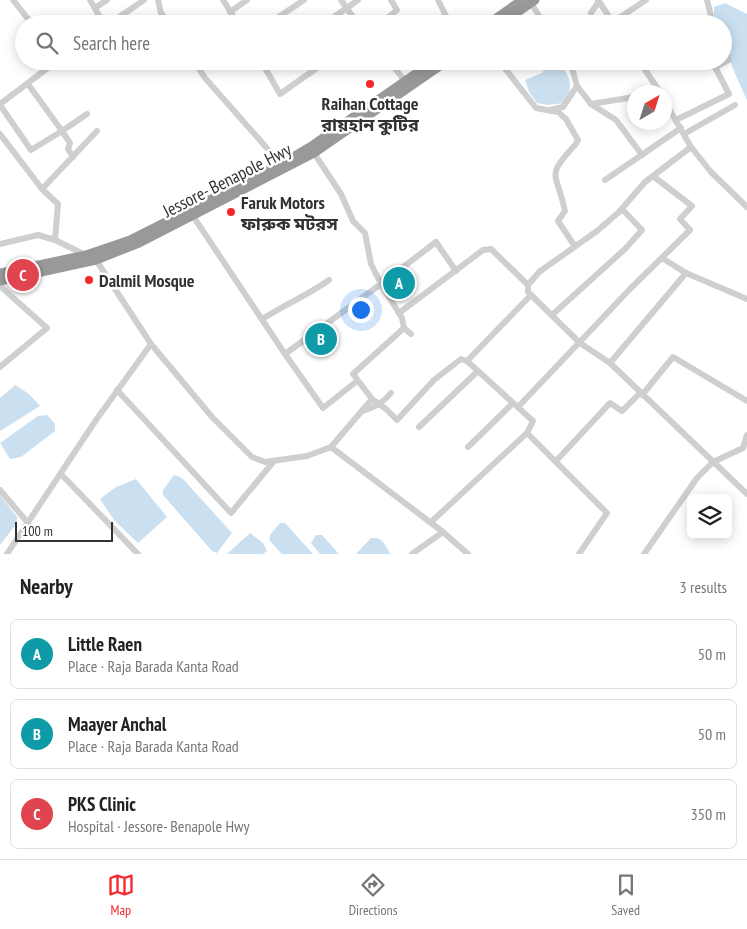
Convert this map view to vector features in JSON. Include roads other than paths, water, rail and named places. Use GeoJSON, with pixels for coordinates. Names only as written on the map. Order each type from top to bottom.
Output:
{"type":"FeatureCollection","features":[{"type":"Feature","properties":{"kind":"highway"},"geometry":{"type":"LineString","coordinates":[[502,15],[525,1]]}},
{"type":"Feature","properties":{"kind":"highway"},"geometry":{"type":"LineString","coordinates":[[510,15],[525,1]]}},
{"type":"Feature","properties":{"kind":"highway","name":"Jessore- Benapole Hwy"},"geometry":{"type":"LineString","coordinates":[[0,273],[86,255],[130,240],[282,164],[313,145],[421,70]]}},
{"type":"Feature","properties":{"kind":"highway","name":"Jessore- Benapole Hwy"},"geometry":{"type":"LineString","coordinates":[[0,281],[96,260],[133,246],[314,153],[434,70]]}},
{"type":"Feature","properties":{"kind":"street"},"geometry":{"type":"LineString","coordinates":[[14,0],[25,15]]}},
{"type":"Feature","properties":{"kind":"street"},"geometry":{"type":"LineString","coordinates":[[90,0],[99,15]]}},
{"type":"Feature","properties":{"kind":"street"},"geometry":{"type":"LineString","coordinates":[[95,8],[107,0]]}},
{"type":"Feature","properties":{"kind":"street"},"geometry":{"type":"LineString","coordinates":[[122,15],[144,0]]}},
{"type":"Feature","properties":{"kind":"street"},"geometry":{"type":"LineString","coordinates":[[158,0],[162,15]]}},
{"type":"Feature","properties":{"kind":"street"},"geometry":{"type":"LineString","coordinates":[[223,0],[232,15]]}},
{"type":"Feature","properties":{"kind":"street"},"geometry":{"type":"LineString","coordinates":[[230,12],[247,0]]}},
{"type":"Feature","properties":{"kind":"street"},"geometry":{"type":"LineString","coordinates":[[282,15],[304,0]]}},
{"type":"Feature","properties":{"kind":"street"},"geometry":{"type":"LineString","coordinates":[[341,0],[351,15]]}},
{"type":"Feature","properties":{"kind":"street"},"geometry":{"type":"LineString","coordinates":[[336,15],[358,0]]}},
{"type":"Feature","properties":{"kind":"street"},"geometry":{"type":"LineString","coordinates":[[390,15],[396,10],[391,0]]}},
{"type":"Feature","properties":{"kind":"street"},"geometry":{"type":"LineString","coordinates":[[438,0],[446,15]]}},
{"type":"Feature","properties":{"kind":"street"},"geometry":{"type":"LineString","coordinates":[[625,15],[646,0]]}},
{"type":"Feature","properties":{"kind":"street"},"geometry":{"type":"LineString","coordinates":[[707,0],[711,15]]}},
{"type":"Feature","properties":{"kind":"street"},"geometry":{"type":"LineString","coordinates":[[525,1],[537,15]]}},
{"type":"Feature","properties":{"kind":"street"},"geometry":{"type":"LineString","coordinates":[[591,13],[598,1],[608,15]]}},
{"type":"Feature","properties":{"kind":"street"},"geometry":{"type":"LineString","coordinates":[[46,70],[0,105],[31,150],[87,114]]}},
{"type":"Feature","properties":{"kind":"street"},"geometry":{"type":"LineString","coordinates":[[200,70],[282,164]]}},
{"type":"Feature","properties":{"kind":"street"},"geometry":{"type":"LineString","coordinates":[[266,70],[280,94],[314,70]]}},
{"type":"Feature","properties":{"kind":"street"},"geometry":{"type":"LineString","coordinates":[[397,70],[406,81]]}},
{"type":"Feature","properties":{"kind":"street"},"geometry":{"type":"LineString","coordinates":[[506,70],[536,108],[558,112],[566,119],[578,140],[556,167],[555,178],[565,211],[558,221],[574,246]]}},
{"type":"Feature","properties":{"kind":"street"},"geometry":{"type":"LineString","coordinates":[[573,70],[577,86],[591,104],[616,120],[642,155]]}},
{"type":"Feature","properties":{"kind":"street"},"geometry":{"type":"LineString","coordinates":[[645,70],[655,85]]}},
{"type":"Feature","properties":{"kind":"street"},"geometry":{"type":"LineString","coordinates":[[676,120],[729,94],[717,70]]}},
{"type":"Feature","properties":{"kind":"street"},"geometry":{"type":"LineString","coordinates":[[28,84],[70,143],[68,149],[73,156]]}},
{"type":"Feature","properties":{"kind":"street"},"geometry":{"type":"LineString","coordinates":[[549,110],[563,107],[577,86]]}},
{"type":"Feature","properties":{"kind":"street"},"geometry":{"type":"LineString","coordinates":[[591,104],[627,98]]}},
{"type":"Feature","properties":{"kind":"street"},"geometry":{"type":"LineString","coordinates":[[605,180],[683,131],[734,105]]}},
{"type":"Feature","properties":{"kind":"street"},"geometry":{"type":"LineString","coordinates":[[672,113],[691,147],[711,172],[747,207]]}},
{"type":"Feature","properties":{"kind":"street"},"geometry":{"type":"LineString","coordinates":[[42,189],[97,131]]}},
{"type":"Feature","properties":{"kind":"street"},"geometry":{"type":"LineString","coordinates":[[0,134],[42,189],[58,204],[55,240]]}},
{"type":"Feature","properties":{"kind":"street"},"geometry":{"type":"LineString","coordinates":[[691,147],[653,176],[622,209],[597,231],[539,272],[528,285],[528,292],[580,343],[610,363],[747,494]]}},
{"type":"Feature","properties":{"kind":"street"},"geometry":{"type":"LineString","coordinates":[[314,153],[341,194],[353,221],[365,232],[371,264],[399,313],[404,328],[411,334]]}},
{"type":"Feature","properties":{"kind":"street"},"geometry":{"type":"LineString","coordinates":[[468,447],[580,343],[690,230],[680,219],[692,206],[653,176]]}},
{"type":"Feature","properties":{"kind":"street"},"geometry":{"type":"LineString","coordinates":[[552,315],[642,230],[622,209]]}},
{"type":"Feature","properties":{"kind":"street"},"geometry":{"type":"LineString","coordinates":[[193,216],[323,408],[357,381]]}},
{"type":"Feature","properties":{"kind":"street"},"geometry":{"type":"LineString","coordinates":[[0,244],[38,235],[55,240],[96,260],[151,344],[212,417],[252,457],[265,462],[274,461],[307,456],[331,447],[372,399]]}},
{"type":"Feature","properties":{"kind":"street"},"geometry":{"type":"LineString","coordinates":[[285,354],[436,242],[456,271]]}},
{"type":"Feature","properties":{"kind":"street"},"geometry":{"type":"LineString","coordinates":[[399,313],[483,250],[491,248],[528,285]]}},
{"type":"Feature","properties":{"kind":"street"},"geometry":{"type":"LineString","coordinates":[[662,258],[686,273],[747,299]]}},
{"type":"Feature","properties":{"kind":"street"},"geometry":{"type":"LineString","coordinates":[[610,363],[686,273]]}},
{"type":"Feature","properties":{"kind":"street"},"geometry":{"type":"LineString","coordinates":[[262,319],[296,298],[314,291],[329,280]]}},
{"type":"Feature","properties":{"kind":"street"},"geometry":{"type":"LineString","coordinates":[[0,286],[47,328],[0,367]]}},
{"type":"Feature","properties":{"kind":"street"},"geometry":{"type":"LineString","coordinates":[[467,361],[532,295]]}},
{"type":"Feature","properties":{"kind":"street"},"geometry":{"type":"LineString","coordinates":[[404,328],[353,374],[372,399],[397,420],[434,380],[461,359],[467,361],[533,421],[527,434],[431,522]]}},
{"type":"Feature","properties":{"kind":"street"},"geometry":{"type":"LineString","coordinates":[[7,554],[117,390],[151,344]]}},
{"type":"Feature","properties":{"kind":"street"},"geometry":{"type":"LineString","coordinates":[[556,461],[610,403],[622,411],[641,394],[673,357],[747,401]]}},
{"type":"Feature","properties":{"kind":"street"},"geometry":{"type":"LineString","coordinates":[[419,427],[478,371]]}},
{"type":"Feature","properties":{"kind":"street"},"geometry":{"type":"LineString","coordinates":[[117,390],[231,513],[274,461]]}},
{"type":"Feature","properties":{"kind":"street"},"geometry":{"type":"LineString","coordinates":[[362,411],[372,409],[386,400],[392,393]]}},
{"type":"Feature","properties":{"kind":"street"},"geometry":{"type":"LineString","coordinates":[[527,434],[607,513],[579,554]]}},
{"type":"Feature","properties":{"kind":"street"},"geometry":{"type":"LineString","coordinates":[[644,554],[692,485],[713,462],[745,446],[747,435]]}},
{"type":"Feature","properties":{"kind":"street"},"geometry":{"type":"LineString","coordinates":[[331,447],[431,522],[468,554]]}},
{"type":"Feature","properties":{"kind":"street"},"geometry":{"type":"LineString","coordinates":[[61,474],[138,554]]}},
{"type":"Feature","properties":{"kind":"street"},"geometry":{"type":"LineString","coordinates":[[0,490],[28,523]]}},
{"type":"Feature","properties":{"kind":"street"},"geometry":{"type":"LineString","coordinates":[[412,554],[443,532]]}},
{"type":"Feature","properties":{"kind":"water"},"geometry":{"type":"Polygon","coordinates":[[[725,3],[747,14],[747,100],[732,64],[732,15],[714,15],[714,7],[725,3]]]}},
{"type":"Feature","properties":{"kind":"water"},"geometry":{"type":"Polygon","coordinates":[[[544,70],[565,70],[570,81],[570,86],[564,103],[548,105],[537,103],[529,92],[525,80],[542,73],[544,70]]]}},
{"type":"Feature","properties":{"kind":"water"},"geometry":{"type":"Polygon","coordinates":[[[15,385],[29,394],[40,406],[0,431],[0,398],[15,385]]]}},
{"type":"Feature","properties":{"kind":"water"},"geometry":{"type":"Polygon","coordinates":[[[47,415],[55,424],[55,431],[21,457],[10,459],[0,443],[38,416],[47,415]]]}},
{"type":"Feature","properties":{"kind":"water"},"geometry":{"type":"Polygon","coordinates":[[[174,475],[182,478],[232,533],[217,553],[212,551],[163,495],[163,490],[174,475]]]}},
{"type":"Feature","properties":{"kind":"water"},"geometry":{"type":"Polygon","coordinates":[[[136,479],[167,517],[138,543],[114,520],[100,499],[116,487],[136,479]]]}},
{"type":"Feature","properties":{"kind":"water"},"geometry":{"type":"Polygon","coordinates":[[[0,495],[17,517],[17,523],[0,545],[0,495]]]}},
{"type":"Feature","properties":{"kind":"water"},"geometry":{"type":"Polygon","coordinates":[[[280,523],[285,523],[313,554],[282,554],[269,540],[270,535],[280,523]]]}},
{"type":"Feature","properties":{"kind":"water"},"geometry":{"type":"Polygon","coordinates":[[[250,533],[263,543],[267,551],[263,554],[227,554],[250,533]]]}},
{"type":"Feature","properties":{"kind":"water"},"geometry":{"type":"Polygon","coordinates":[[[316,535],[322,535],[339,554],[320,554],[311,543],[316,535]]]}},
{"type":"Feature","properties":{"kind":"water"},"geometry":{"type":"Polygon","coordinates":[[[371,538],[381,540],[391,554],[356,554],[371,538]]]}},
{"type":"Feature","properties":{"kind":"place","name":"Raihan Cottage রায়হান কুটির"},"geometry":{"type":"Point","coordinates":[370,84]}},
{"type":"Feature","properties":{"kind":"place","name":"Faruk Motors ফারুক মটরস"},"geometry":{"type":"Point","coordinates":[231,212]}},
{"type":"Feature","properties":{"kind":"place","name":"PKS Clinic"},"geometry":{"type":"Point","coordinates":[23,275]}},
{"type":"Feature","properties":{"kind":"place","name":"Dalmil Mosque"},"geometry":{"type":"Point","coordinates":[89,280]}},
{"type":"Feature","properties":{"kind":"place","name":"Little Raen"},"geometry":{"type":"Point","coordinates":[399,283]}},
{"type":"Feature","properties":{"kind":"place","name":"Maayer Anchal"},"geometry":{"type":"Point","coordinates":[321,339]}}]}
